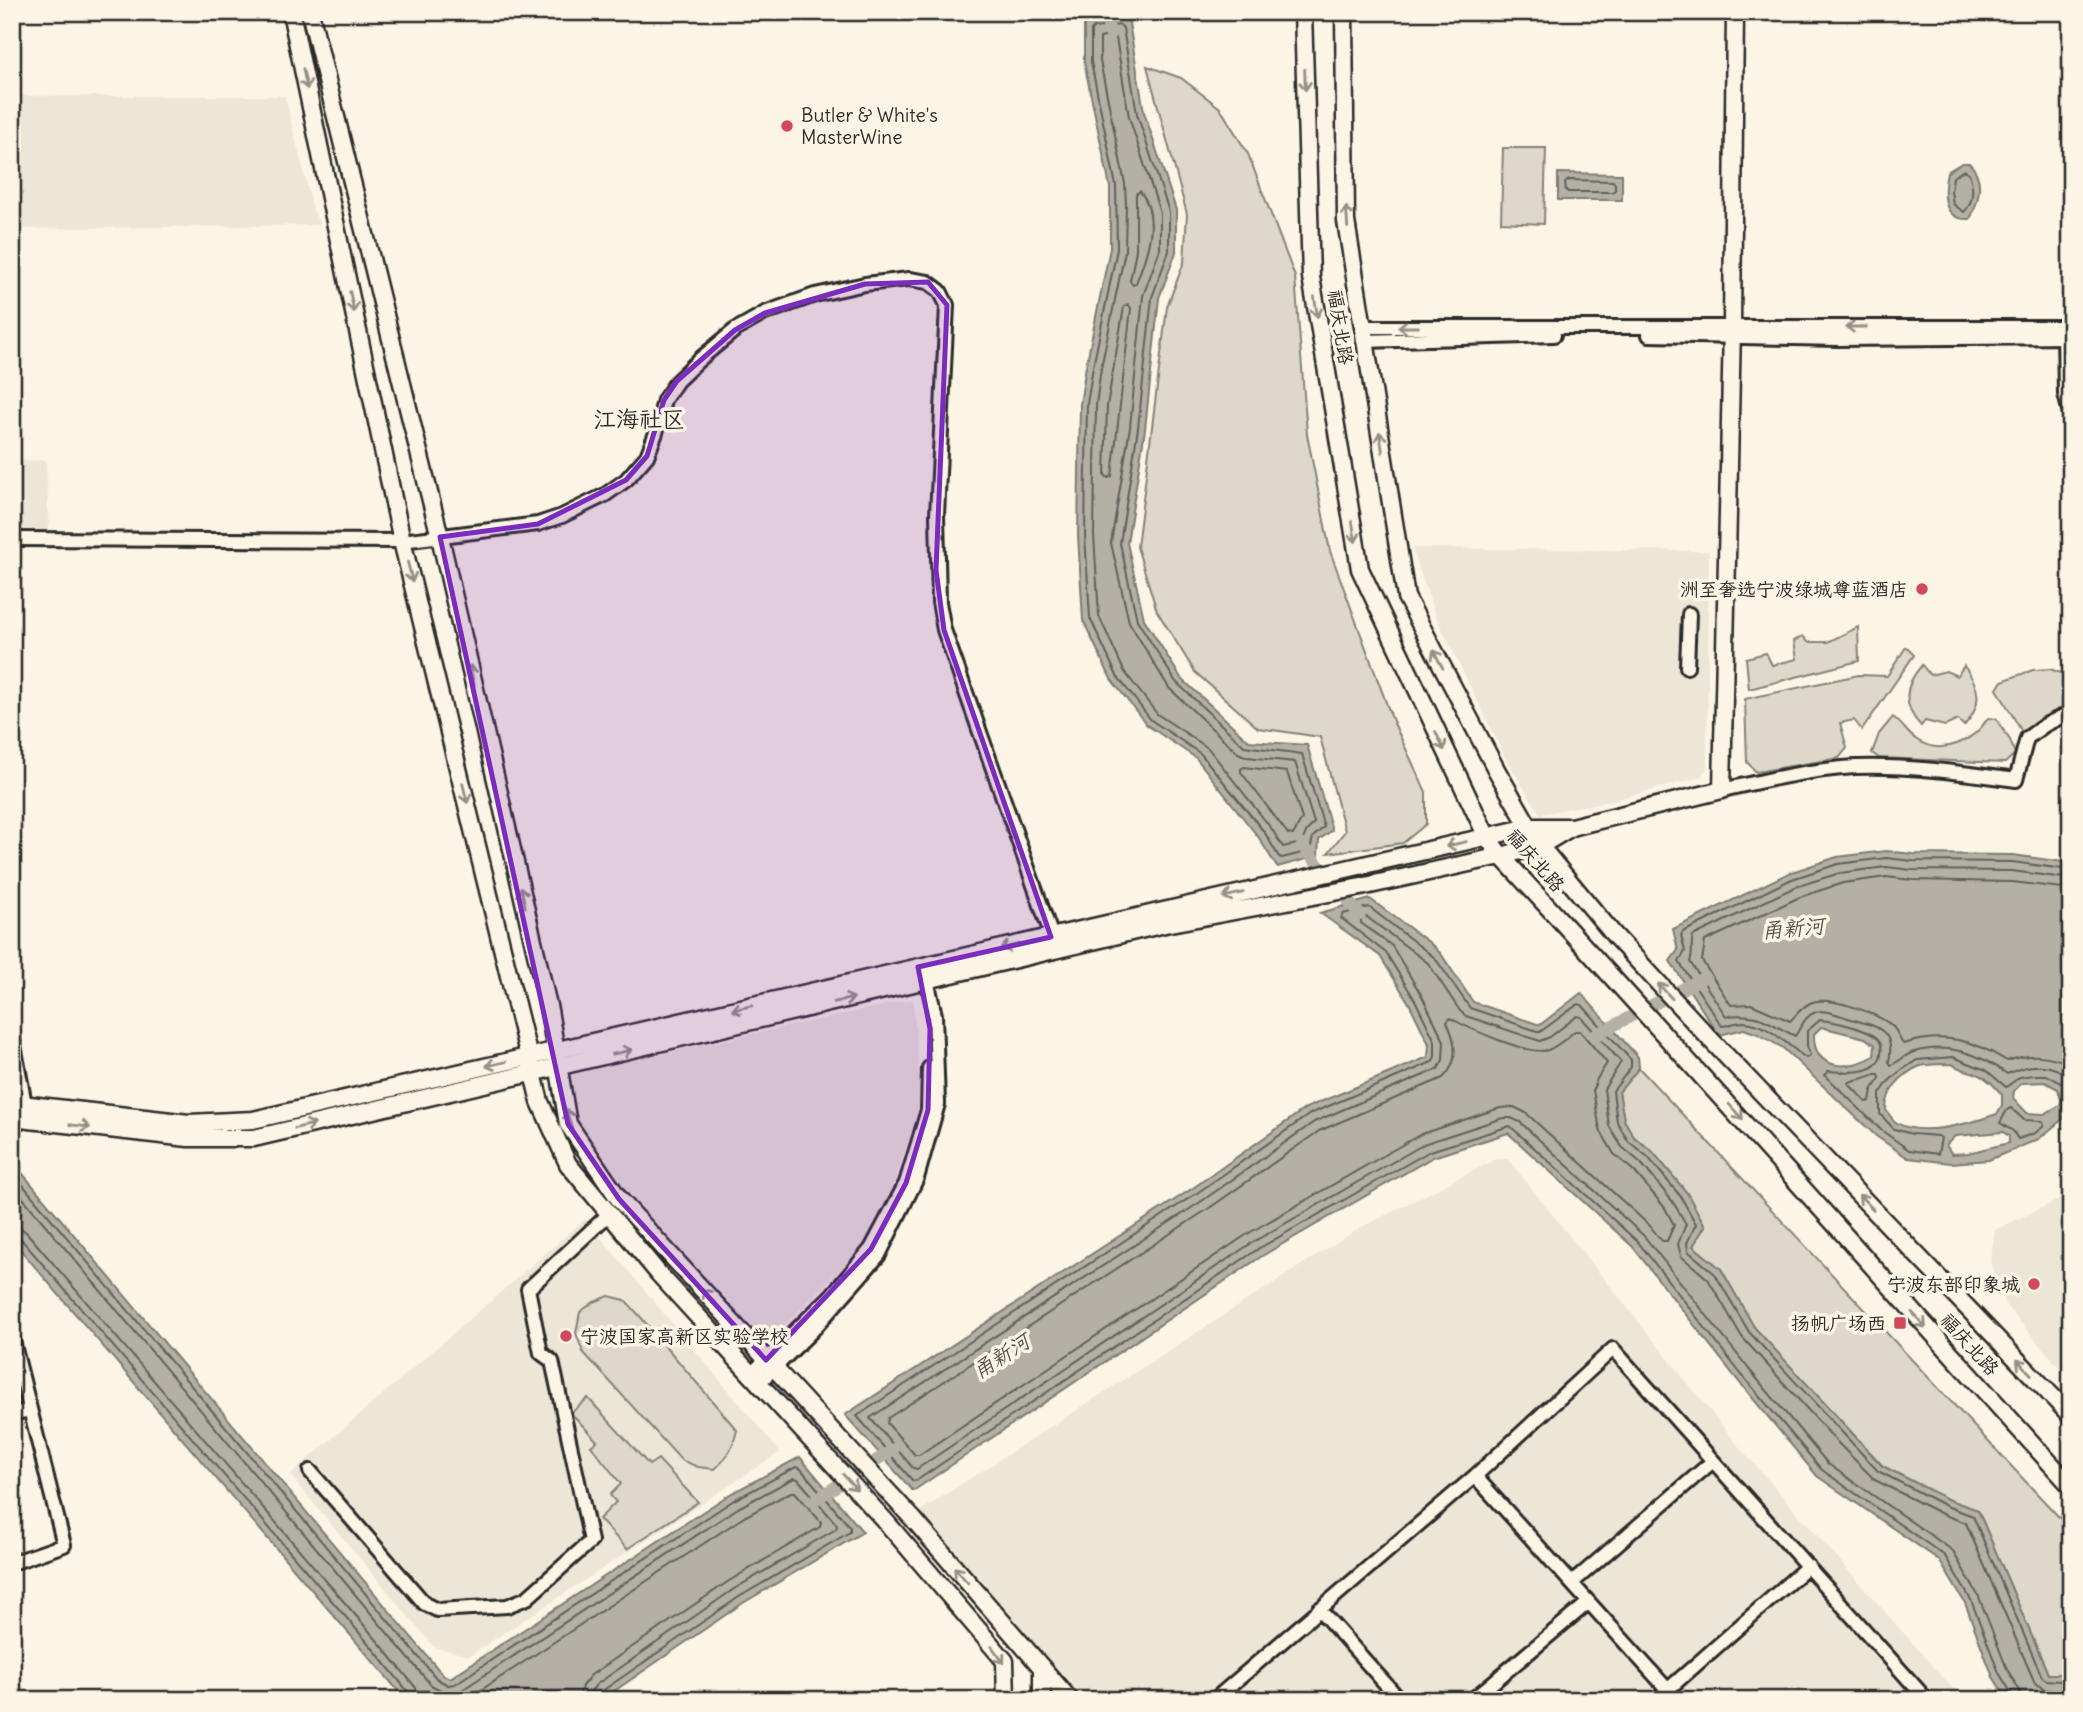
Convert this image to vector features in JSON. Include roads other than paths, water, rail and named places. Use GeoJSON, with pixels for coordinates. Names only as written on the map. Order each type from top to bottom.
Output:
{"type":"FeatureCollection","features":[{"type":"Feature","properties":{"kind":"main road"},"geometry":{"type":"LineString","coordinates":[[291,12],[402,541],[540,1102],[568,1164],[609,1214],[659,1274],[887,1523],[1004,1661],[1006,1700]]}},
{"type":"Feature","properties":{"kind":"main road"},"geometry":{"type":"LineString","coordinates":[[310,12],[440,537],[549,1010],[568,1124],[619,1199],[906,1512],[1070,1700]]}},
{"type":"Feature","properties":{"kind":"main road","name":"福庆北路"},"geometry":{"type":"LineString","coordinates":[[1303,12],[1311,277],[1360,569],[1462,789],[1487,836],[1502,856],[1691,1061],[1892,1290],[2071,1486]]}},
{"type":"Feature","properties":{"kind":"main road","name":"福庆北路"},"geometry":{"type":"LineString","coordinates":[[1344,12],[1346,221],[1406,597],[1497,771],[1540,846],[1614,935],[1712,1041],[2071,1416]]}},
{"type":"Feature","properties":{"kind":"main road"},"geometry":{"type":"LineString","coordinates":[[19,1111],[189,1124],[253,1120],[557,1059],[1052,944],[1299,880],[1487,836],[1529,827],[1571,827],[1722,790],[1732,332],[1735,12]]}},
{"type":"Feature","properties":{"kind":"main road"},"geometry":{"type":"LineString","coordinates":[[1052,944],[1362,887],[1502,856],[1540,846],[1571,827]]}},
{"type":"Feature","properties":{"kind":"main road"},"geometry":{"type":"LineString","coordinates":[[1042,1669],[1042,1700]]}},
{"type":"Feature","properties":{"kind":"street"},"geometry":{"type":"LineString","coordinates":[[12,538],[402,541],[538,524],[605,495],[626,480],[647,456],[664,400],[677,381],[735,330],[765,313],[815,295],[864,284],[909,279],[928,282],[940,291],[947,305],[936,570],[941,616],[1052,944]]}},
{"type":"Feature","properties":{"kind":"street"},"geometry":{"type":"LineString","coordinates":[[1364,334],[2067,332],[2065,394],[2071,417]]}},
{"type":"Feature","properties":{"kind":"street"},"geometry":{"type":"LineString","coordinates":[[1687,667],[1689,614]]}},
{"type":"Feature","properties":{"kind":"street"},"geometry":{"type":"LineString","coordinates":[[1722,790],[1801,773],[1857,767],[1951,771],[2016,780],[2027,738],[2071,712]]}},
{"type":"Feature","properties":{"kind":"street"},"geometry":{"type":"LineString","coordinates":[[755,1379],[871,1249],[906,1183],[928,1110],[930,1029],[923,974]]}},
{"type":"Feature","properties":{"kind":"street"},"geometry":{"type":"LineString","coordinates":[[12,1034],[19,1111]]}},
{"type":"Feature","properties":{"kind":"street"},"geometry":{"type":"LineString","coordinates":[[310,1471],[425,1604],[438,1610],[507,1606],[527,1598],[591,1541],[552,1361],[541,1353],[528,1289],[609,1214]]}},
{"type":"Feature","properties":{"kind":"street"},"geometry":{"type":"LineString","coordinates":[[12,1337],[64,1545],[12,1563]]}},
{"type":"Feature","properties":{"kind":"street"},"geometry":{"type":"LineString","coordinates":[[1214,1700],[1475,1476],[1613,1349],[1927,1700]]}},
{"type":"Feature","properties":{"kind":"street"},"geometry":{"type":"LineString","coordinates":[[12,1414],[30,1410]]}},
{"type":"Feature","properties":{"kind":"street"},"geometry":{"type":"LineString","coordinates":[[1572,1583],[1713,1461]]}},
{"type":"Feature","properties":{"kind":"street"},"geometry":{"type":"LineString","coordinates":[[1475,1476],[1672,1695]]}},
{"type":"Feature","properties":{"kind":"street"},"geometry":{"type":"LineString","coordinates":[[1656,1700],[1672,1695],[1808,1566]]}},
{"type":"Feature","properties":{"kind":"street"},"geometry":{"type":"LineString","coordinates":[[1472,1700],[1589,1602]]}},
{"type":"Feature","properties":{"kind":"street"},"geometry":{"type":"LineString","coordinates":[[1319,1609],[1400,1700]]}},
{"type":"Feature","properties":{"kind":"water"},"geometry":{"type":"Polygon","coordinates":[[[1128,17],[1144,112],[1176,210],[1176,252],[1159,298],[1145,429],[1127,543],[1144,619],[1181,678],[1249,741],[1307,745],[1332,830],[1319,840],[1318,856],[1277,867],[1259,838],[1196,758],[1147,725],[1111,679],[1083,620],[1078,536],[1080,404],[1110,248],[1110,187],[1084,62],[1084,21],[1128,17]]]}},
{"type":"Feature","properties":{"kind":"water"},"geometry":{"type":"Polygon","coordinates":[[[1962,163],[1969,163],[1979,183],[1976,205],[1970,219],[1954,215],[1946,204],[1947,172],[1962,163]]]}},
{"type":"Feature","properties":{"kind":"water"},"geometry":{"type":"Polygon","coordinates":[[[1558,173],[1622,174],[1622,200],[1558,200],[1558,173]]]}},
{"type":"Feature","properties":{"kind":"water"},"geometry":{"type":"Polygon","coordinates":[[[1886,851],[1913,854],[2013,855],[2071,863],[2071,1112],[2039,1139],[1989,1160],[1951,1163],[1908,1158],[1876,1136],[1783,1048],[1744,1029],[1719,1035],[1670,961],[1678,950],[1673,929],[1789,873],[1837,857],[1886,851]],[[1821,1027],[1814,1034],[1819,1055],[1834,1064],[1854,1064],[1874,1056],[1875,1045],[1865,1038],[1821,1027]],[[1952,1064],[1930,1065],[1911,1070],[1891,1091],[1886,1110],[1894,1121],[1908,1127],[1933,1129],[1961,1125],[1997,1114],[2002,1105],[2002,1095],[1987,1079],[1952,1064]],[[2045,1082],[2022,1083],[2014,1091],[2013,1098],[2027,1113],[2044,1114],[2060,1105],[2058,1089],[2045,1082]],[[2003,1132],[1955,1136],[1946,1145],[1952,1154],[2009,1143],[2009,1136],[2003,1132]]]}},
{"type":"Feature","properties":{"kind":"water"},"geometry":{"type":"Polygon","coordinates":[[[1370,899],[1441,954],[1473,1002],[1540,1025],[1581,993],[1638,1057],[1639,1068],[1619,1092],[1624,1120],[1634,1137],[1653,1152],[1687,1193],[1705,1226],[1693,1246],[1721,1269],[1754,1327],[1882,1466],[1949,1500],[1978,1510],[2048,1674],[2065,1674],[2071,1684],[2071,1700],[2008,1700],[1993,1677],[1965,1603],[1939,1560],[1817,1476],[1632,1246],[1508,1133],[1433,1157],[1262,1256],[913,1491],[845,1415],[1193,1188],[1306,1108],[1428,1057],[1429,1044],[1409,1003],[1380,956],[1320,913],[1370,899]]]}},
{"type":"Feature","properties":{"kind":"water"},"geometry":{"type":"Polygon","coordinates":[[[12,1161],[443,1675],[450,1678],[730,1494],[800,1457],[863,1532],[743,1603],[601,1700],[406,1700],[12,1240],[12,1161]]]}},
{"type":"Feature","properties":{"kind":"waterway"},"geometry":{"type":"LineString","coordinates":[[1105,12],[1110,34]]}},
{"type":"Feature","properties":{"kind":"waterway"},"geometry":{"type":"LineString","coordinates":[[1302,845],[1360,915]]}},
{"type":"Feature","properties":{"kind":"waterway","name":"甬新河"},"geometry":{"type":"LineString","coordinates":[[1596,1035],[1701,979]]}},
{"type":"Feature","properties":{"kind":"waterway","name":"甬新河"},"geometry":{"type":"LineString","coordinates":[[815,1500],[894,1449]]}},
{"type":"Feature","properties":{"kind":"place","name":"Butler & White's MasterWine"},"geometry":{"type":"Point","coordinates":[787,126]}},
{"type":"Feature","properties":{"kind":"place","name":"洲至奢选宁波绿城尊蓝酒店"},"geometry":{"type":"Point","coordinates":[1922,589]}},
{"type":"Feature","properties":{"kind":"place","name":"宁波东部印象城"},"geometry":{"type":"Point","coordinates":[2034,1284]}},
{"type":"Feature","properties":{"kind":"place","name":"扬帆广场西"},"geometry":{"type":"Point","coordinates":[1900,1323]}},
{"type":"Feature","properties":{"kind":"place","name":"宁波国家高新区实验学校"},"geometry":{"type":"Point","coordinates":[566,1336]}},
{"type":"Feature","properties":{"kind":"district","name":"江海社区"},"geometry":{"type":"Point","coordinates":[639,418]}}]}
